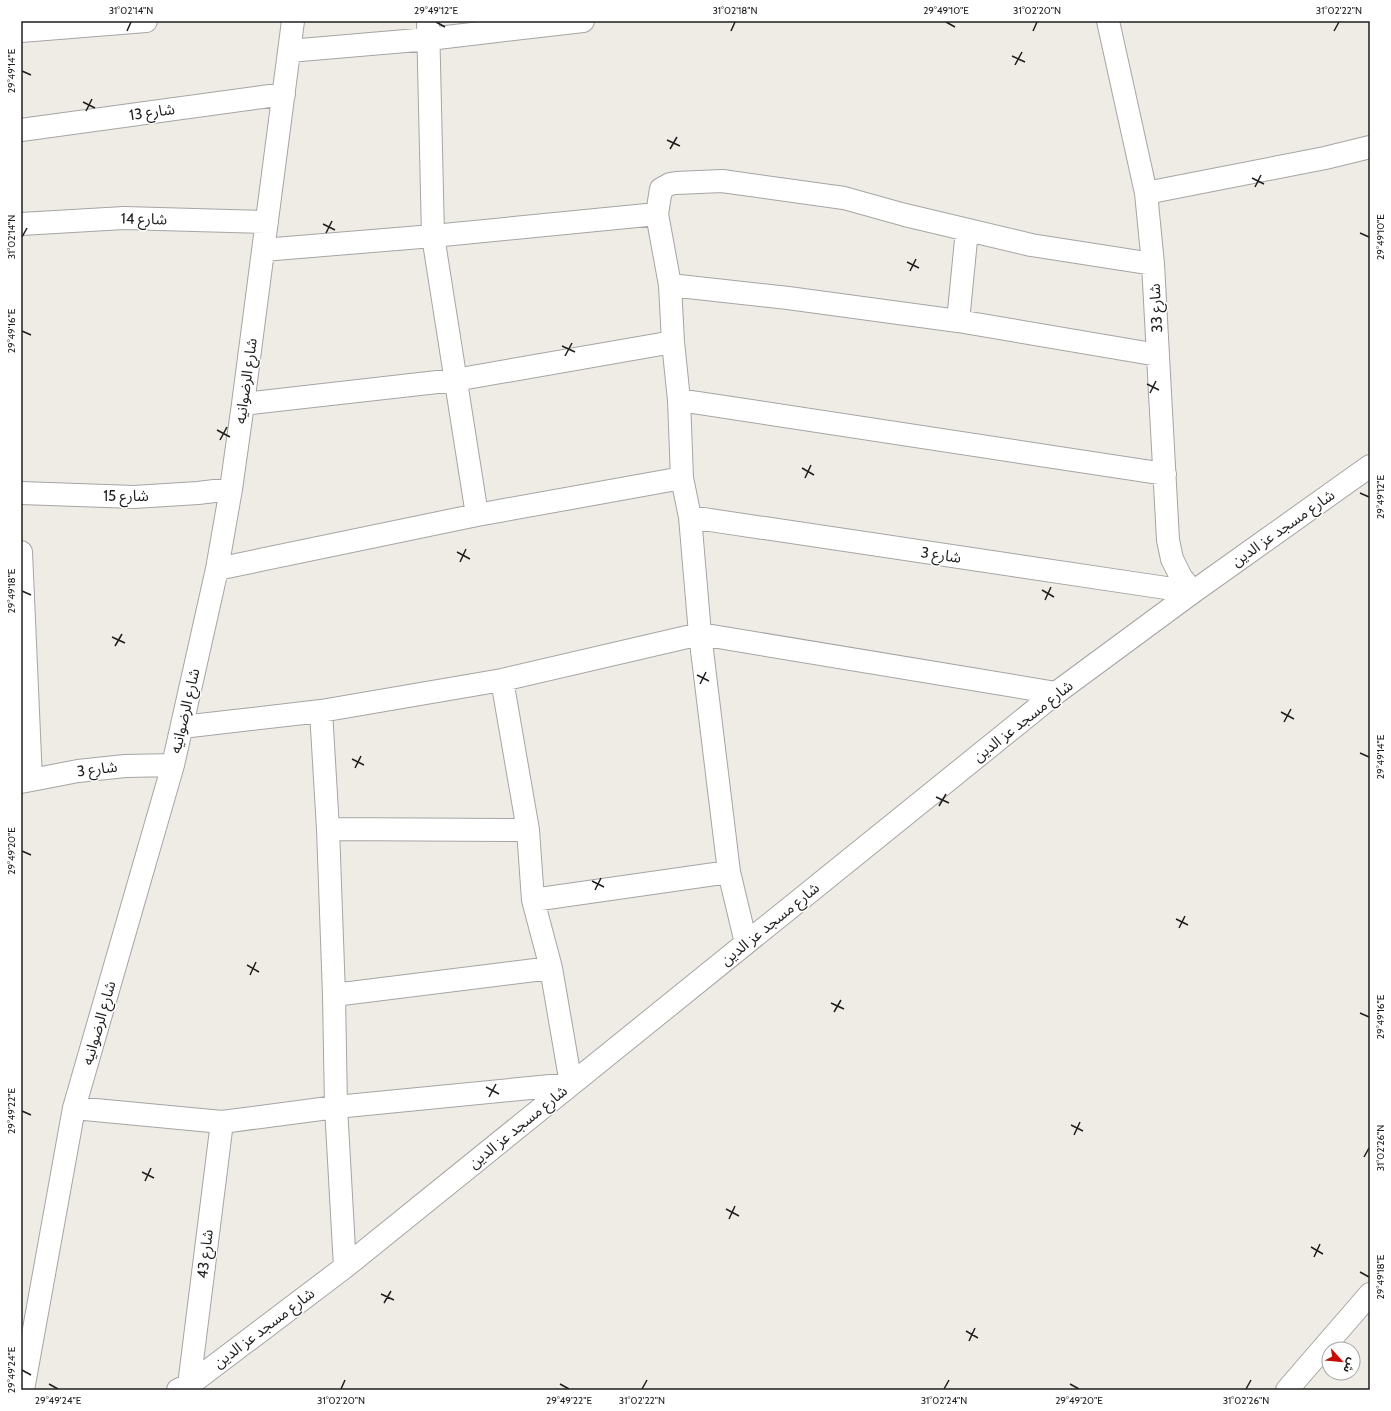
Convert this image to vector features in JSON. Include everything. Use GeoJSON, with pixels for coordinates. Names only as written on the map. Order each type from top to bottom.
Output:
{"type":"FeatureCollection","features":[{"type":"Feature","properties":{"kind":"street"},"geometry":{"type":"LineString","coordinates":[[21,31],[146,21]]}},
{"type":"Feature","properties":{"kind":"street","name":"شارع الرضوانيه"},"geometry":{"type":"LineString","coordinates":[[24,1390],[74,1108],[173,765],[217,569],[231,489],[243,404],[293,21]]}},
{"type":"Feature","properties":{"kind":"street"},"geometry":{"type":"LineString","coordinates":[[289,51],[428,30],[583,21]]}},
{"type":"Feature","properties":{"kind":"street","name":"شارع 33"},"geometry":{"type":"LineString","coordinates":[[1108,21],[1146,194],[1153,264],[1168,540],[1172,559],[1181,577],[1193,592]]}},
{"type":"Feature","properties":{"kind":"street"},"geometry":{"type":"LineString","coordinates":[[428,30],[433,236],[477,515]]}},
{"type":"Feature","properties":{"kind":"street","name":"شارع 13"},"geometry":{"type":"LineString","coordinates":[[21,130],[284,94]]}},
{"type":"Feature","properties":{"kind":"street"},"geometry":{"type":"LineString","coordinates":[[1146,194],[1325,158],[1370,147]]}},
{"type":"Feature","properties":{"kind":"street"},"geometry":{"type":"LineString","coordinates":[[746,943],[729,872],[700,634],[690,517],[682,478],[679,400],[673,342],[670,285],[657,214],[662,189],[665,186],[676,183],[722,182],[844,198],[905,215],[1031,245],[1153,264]]}},
{"type":"Feature","properties":{"kind":"street"},"geometry":{"type":"LineString","coordinates":[[263,250],[433,236],[657,214]]}},
{"type":"Feature","properties":{"kind":"street","name":"شارع 14"},"geometry":{"type":"LineString","coordinates":[[21,224],[124,218],[267,222]]}},
{"type":"Feature","properties":{"kind":"street"},"geometry":{"type":"LineString","coordinates":[[958,321],[967,230]]}},
{"type":"Feature","properties":{"kind":"street"},"geometry":{"type":"LineString","coordinates":[[670,285],[788,298],[958,321],[1158,355]]}},
{"type":"Feature","properties":{"kind":"street"},"geometry":{"type":"LineString","coordinates":[[243,404],[455,380],[673,342]]}},
{"type":"Feature","properties":{"kind":"street"},"geometry":{"type":"LineString","coordinates":[[679,400],[1165,474]]}},
{"type":"Feature","properties":{"kind":"street","name":"شارع مسجد عز الدين"},"geometry":{"type":"LineString","coordinates":[[184,1388],[345,1267],[1056,693],[1193,592],[1370,466]]}},
{"type":"Feature","properties":{"kind":"street"},"geometry":{"type":"LineString","coordinates":[[217,569],[477,515],[682,478]]}},
{"type":"Feature","properties":{"kind":"street","name":"شارع 15"},"geometry":{"type":"LineString","coordinates":[[21,493],[134,497],[198,493],[231,489]]}},
{"type":"Feature","properties":{"kind":"street","name":"شارع 3"},"geometry":{"type":"LineString","coordinates":[[690,517],[1193,592]]}},
{"type":"Feature","properties":{"kind":"street"},"geometry":{"type":"LineString","coordinates":[[21,552],[26,781]]}},
{"type":"Feature","properties":{"kind":"street"},"geometry":{"type":"LineString","coordinates":[[182,727],[321,711],[502,680],[700,634],[1056,693]]}},
{"type":"Feature","properties":{"kind":"street"},"geometry":{"type":"LineString","coordinates":[[74,1108],[222,1122],[336,1107],[571,1084],[551,968],[533,900],[528,830],[502,680]]}},
{"type":"Feature","properties":{"kind":"street"},"geometry":{"type":"LineString","coordinates":[[321,711],[328,829],[334,995],[336,1107],[345,1267]]}},
{"type":"Feature","properties":{"kind":"street","name":"شارع 3"},"geometry":{"type":"LineString","coordinates":[[26,781],[78,771],[125,766],[173,765]]}},
{"type":"Feature","properties":{"kind":"street"},"geometry":{"type":"LineString","coordinates":[[328,829],[528,830]]}},
{"type":"Feature","properties":{"kind":"street"},"geometry":{"type":"LineString","coordinates":[[533,900],[729,872]]}},
{"type":"Feature","properties":{"kind":"street"},"geometry":{"type":"LineString","coordinates":[[334,995],[551,968]]}},
{"type":"Feature","properties":{"kind":"street","name":"شارع 43"},"geometry":{"type":"LineString","coordinates":[[184,1388],[222,1122]]}},
{"type":"Feature","properties":{"kind":"street"},"geometry":{"type":"LineString","coordinates":[[1287,1390],[1370,1294]]}}]}
